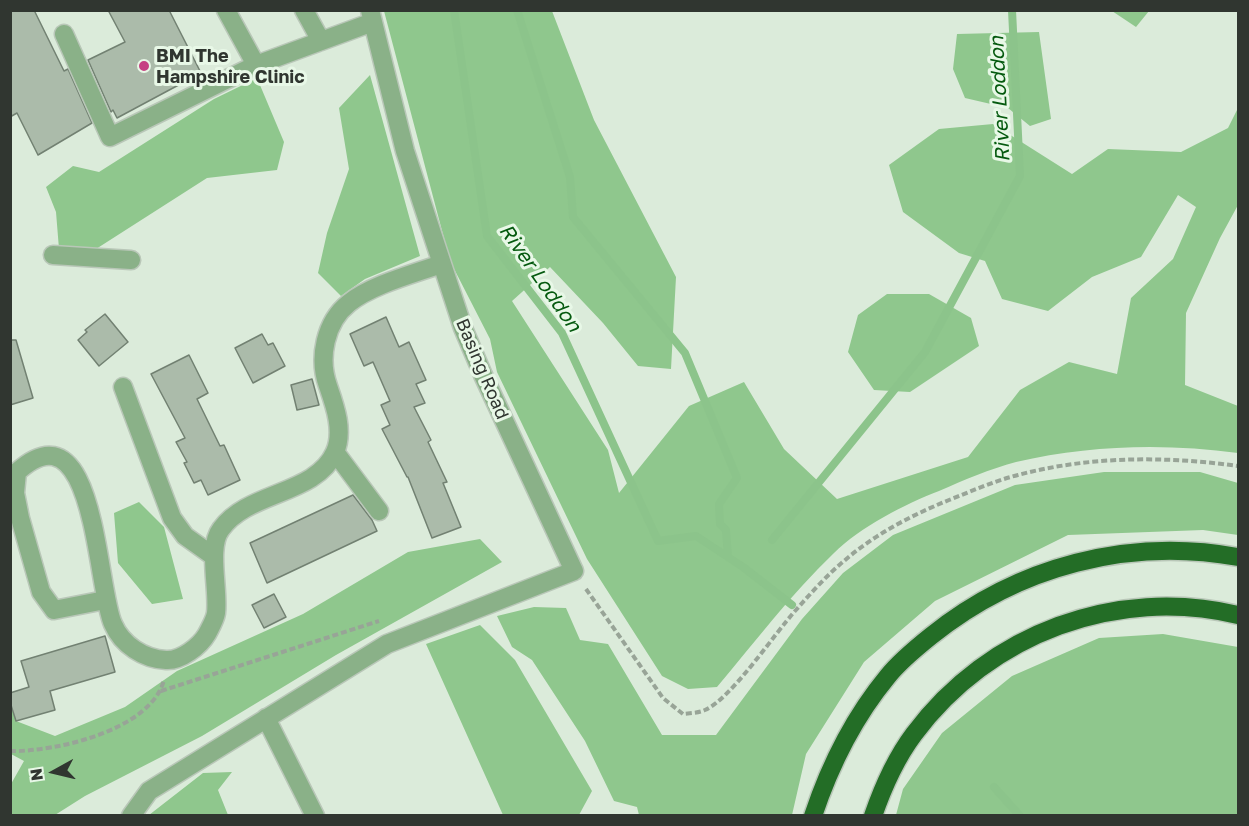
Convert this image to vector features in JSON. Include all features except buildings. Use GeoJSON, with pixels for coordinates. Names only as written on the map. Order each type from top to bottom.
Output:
{"type":"FeatureCollection","features":[{"type":"Feature","properties":{"kind":"highway"},"geometry":{"type":"LineString","coordinates":[[813,816],[836,757],[888,675],[910,653],[953,619],[985,598],[1022,580],[1075,562],[1115,554],[1167,550],[1239,558]]}},
{"type":"Feature","properties":{"kind":"highway"},"geometry":{"type":"LineString","coordinates":[[873,816],[895,766],[913,735],[930,714],[975,671],[1026,639],[1089,616],[1122,610],[1182,606],[1239,615]]}},
{"type":"Feature","properties":{"kind":"street"},"geometry":{"type":"LineString","coordinates":[[226,10],[256,65]]}},
{"type":"Feature","properties":{"kind":"street"},"geometry":{"type":"LineString","coordinates":[[304,10],[321,41]]}},
{"type":"Feature","properties":{"kind":"street"},"geometry":{"type":"LineString","coordinates":[[64,34],[110,136],[256,65],[321,41],[371,16]]}},
{"type":"Feature","properties":{"kind":"street","name":"Basing Road"},"geometry":{"type":"LineString","coordinates":[[371,16],[405,151],[441,264],[470,344],[574,571]]}},
{"type":"Feature","properties":{"kind":"street"},"geometry":{"type":"LineString","coordinates":[[53,255],[131,261]]}},
{"type":"Feature","properties":{"kind":"street"},"geometry":{"type":"LineString","coordinates":[[105,600],[54,610],[42,592],[20,518],[14,471],[30,460],[45,455],[61,458],[74,469],[92,520],[105,600],[113,626],[128,646],[151,658],[170,661],[188,653],[203,640],[216,616],[217,595],[213,556],[219,531],[233,514],[258,501],[290,489],[321,471],[335,452],[339,430],[325,377],[323,349],[331,324],[348,303],[386,283],[441,264]]}},
{"type":"Feature","properties":{"kind":"street"},"geometry":{"type":"LineString","coordinates":[[123,387],[172,518],[185,536],[213,556]]}},
{"type":"Feature","properties":{"kind":"street"},"geometry":{"type":"LineString","coordinates":[[335,452],[379,511]]}},
{"type":"Feature","properties":{"kind":"street"},"geometry":{"type":"LineString","coordinates":[[131,816],[149,791],[387,644],[574,571]]}},
{"type":"Feature","properties":{"kind":"street"},"geometry":{"type":"LineString","coordinates":[[267,718],[315,816]]}},
{"type":"Feature","properties":{"kind":"path"},"geometry":{"type":"LineString","coordinates":[[574,571],[663,698],[683,714],[705,711],[724,696],[784,623],[843,561],[891,527],[929,508],[1017,475],[1103,461],[1203,461],[1239,466]]}},
{"type":"Feature","properties":{"kind":"path"},"geometry":{"type":"LineString","coordinates":[[10,751],[27,752],[93,738],[138,714],[161,691],[384,619]]}},
{"type":"Feature","properties":{"kind":"path"},"geometry":{"type":"LineString","coordinates":[[161,691],[170,661]]}},
{"type":"Feature","properties":{"kind":"green space"},"geometry":{"type":"Polygon","coordinates":[[[384,11],[552,11],[594,120],[676,277],[671,369],[638,366],[603,323],[550,267],[512,301],[608,450],[619,493],[689,406],[744,382],[784,449],[837,499],[968,457],[1020,390],[1069,362],[1117,374],[1131,298],[1173,259],[1196,207],[1178,195],[1141,257],[1092,277],[1048,311],[1002,299],[985,261],[959,253],[903,212],[889,165],[939,129],[993,124],[1072,174],[1108,149],[1181,152],[1228,128],[1238,108],[1238,205],[1220,238],[1186,313],[1185,385],[1238,406],[1238,453],[1155,447],[1099,449],[1044,456],[1016,462],[977,475],[898,509],[845,543],[788,602],[717,687],[688,689],[662,676],[587,559],[497,372],[490,339],[450,261],[384,11]]]}},
{"type":"Feature","properties":{"kind":"green space"},"geometry":{"type":"Polygon","coordinates":[[[1112,11],[1149,11],[1136,27],[1112,11]]]}},
{"type":"Feature","properties":{"kind":"green space"},"geometry":{"type":"Polygon","coordinates":[[[1039,32],[1051,119],[1030,126],[1008,108],[965,98],[953,69],[957,34],[1039,32]]]}},
{"type":"Feature","properties":{"kind":"green space"},"geometry":{"type":"Polygon","coordinates":[[[370,75],[420,256],[365,279],[341,296],[318,273],[327,233],[349,169],[339,108],[370,75]]]}},
{"type":"Feature","properties":{"kind":"green space"},"geometry":{"type":"Polygon","coordinates":[[[257,78],[284,142],[277,170],[207,178],[96,249],[59,249],[56,212],[46,187],[73,166],[99,172],[214,99],[257,78]]]}},
{"type":"Feature","properties":{"kind":"green space"},"geometry":{"type":"Polygon","coordinates":[[[887,294],[929,294],[971,318],[979,346],[910,392],[874,390],[848,352],[858,315],[887,294]]]}},
{"type":"Feature","properties":{"kind":"green space"},"geometry":{"type":"Polygon","coordinates":[[[1104,472],[1200,472],[1238,483],[1238,535],[1203,530],[1068,535],[935,601],[864,662],[806,754],[792,815],[639,815],[637,807],[614,801],[585,741],[532,660],[512,647],[497,616],[534,607],[566,608],[580,640],[608,644],[662,735],[716,735],[802,619],[843,573],[893,535],[1015,485],[1104,472]]]}},
{"type":"Feature","properties":{"kind":"green space"},"geometry":{"type":"Polygon","coordinates":[[[139,502],[164,527],[183,599],[152,604],[118,563],[114,513],[139,502]]]}},
{"type":"Feature","properties":{"kind":"green space"},"geometry":{"type":"Polygon","coordinates":[[[480,539],[502,562],[336,655],[202,736],[85,796],[55,815],[11,815],[11,784],[24,761],[11,754],[10,702],[16,721],[55,736],[125,707],[177,671],[303,614],[408,552],[480,539]]]}},
{"type":"Feature","properties":{"kind":"green space"},"geometry":{"type":"Polygon","coordinates":[[[480,625],[515,660],[592,791],[579,815],[503,815],[426,644],[480,625]]]}},
{"type":"Feature","properties":{"kind":"green space"},"geometry":{"type":"Polygon","coordinates":[[[1163,634],[1238,647],[1238,815],[896,815],[903,789],[942,733],[1012,676],[1099,638],[1163,634]]]}},
{"type":"Feature","properties":{"kind":"green space"},"geometry":{"type":"Polygon","coordinates":[[[232,772],[218,790],[228,815],[149,815],[203,773],[232,772]]]}},
{"type":"Feature","properties":{"kind":"waterway","name":"River Loddon"},"geometry":{"type":"LineString","coordinates":[[454,10],[487,236],[562,333],[658,541],[696,536],[743,567],[792,605]]}},
{"type":"Feature","properties":{"kind":"waterway","name":"River Loddon"},"geometry":{"type":"LineString","coordinates":[[517,10],[570,177],[573,217],[685,353],[737,478],[719,504],[720,524],[726,530],[728,557]]}},
{"type":"Feature","properties":{"kind":"waterway","name":"River Loddon"},"geometry":{"type":"LineString","coordinates":[[772,540],[925,352],[1020,176],[1012,10]]}},
{"type":"Feature","properties":{"kind":"waterway","name":"River Loddon"},"geometry":{"type":"LineString","coordinates":[[994,787],[1020,816]]}},
{"type":"Feature","properties":{"kind":"place","name":"BMI The Hampshire Clinic"},"geometry":{"type":"Point","coordinates":[144,66]}}]}
